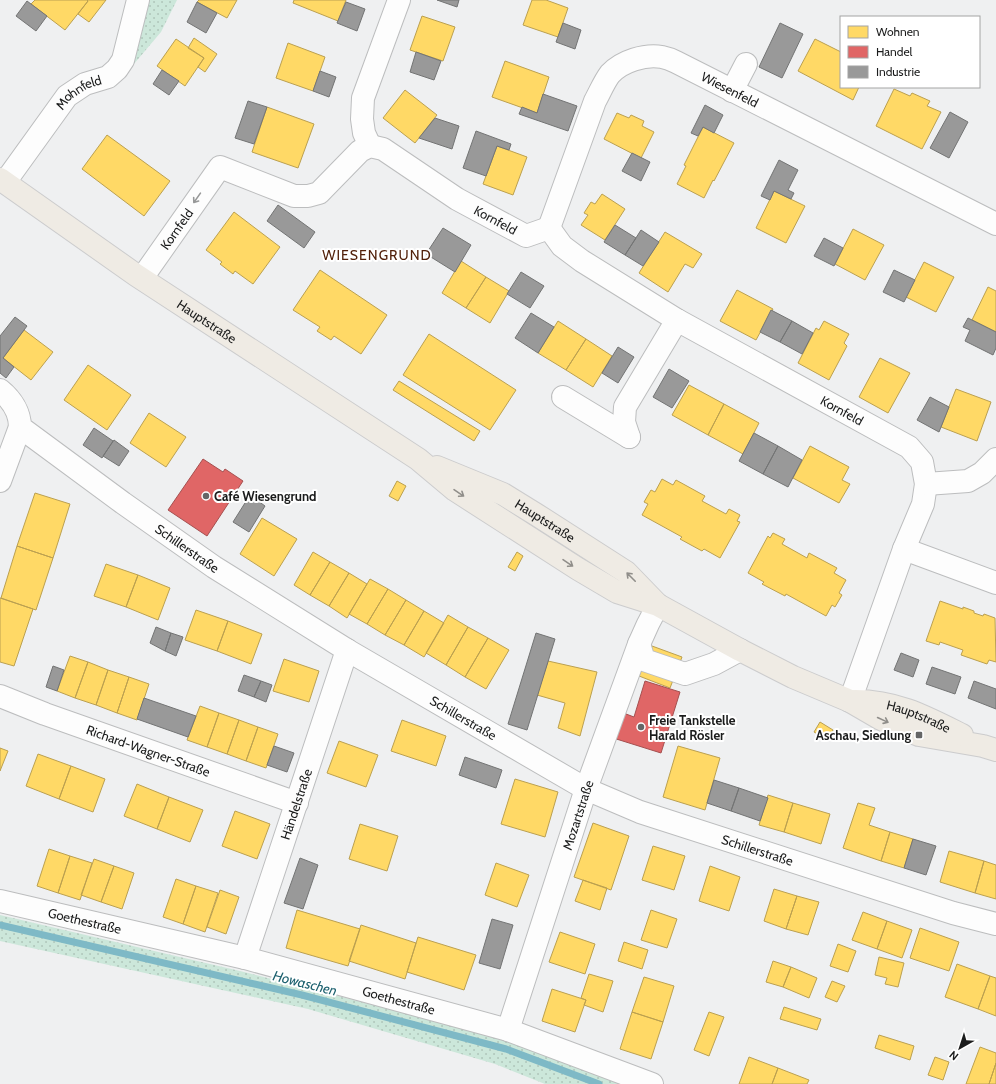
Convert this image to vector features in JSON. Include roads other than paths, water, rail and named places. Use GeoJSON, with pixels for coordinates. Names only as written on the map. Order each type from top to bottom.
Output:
{"type":"FeatureCollection","features":[{"type":"Feature","properties":{"kind":"main road","name":"Hauptstraße"},"geometry":{"type":"LineString","coordinates":[[3,181],[142,278],[418,459],[455,490],[578,569],[618,592],[658,605],[793,677],[850,701],[870,701],[905,708],[990,748]]}},
{"type":"Feature","properties":{"kind":"street","name":"Mohnfeld"},"geometry":{"type":"LineString","coordinates":[[3,181],[67,96],[85,84],[108,77],[117,69],[123,60],[138,0]]}},
{"type":"Feature","properties":{"kind":"street"},"geometry":{"type":"LineString","coordinates":[[370,146],[364,133],[362,120],[363,98],[399,0]]}},
{"type":"Feature","properties":{"kind":"street","name":"Wiesenfeld"},"geometry":{"type":"LineString","coordinates":[[549,228],[595,101],[602,86],[611,73],[624,64],[648,56],[661,57],[676,62],[996,224]]}},
{"type":"Feature","properties":{"kind":"street"},"geometry":{"type":"LineString","coordinates":[[732,90],[746,64]]}},
{"type":"Feature","properties":{"kind":"street","name":"Kornfeld"},"geometry":{"type":"LineString","coordinates":[[142,278],[220,167],[294,196],[308,196],[319,193],[360,151],[370,146],[383,149],[458,198],[526,236],[549,228],[562,246],[582,261],[677,320],[909,447],[922,462],[926,484],[923,504],[904,549],[850,701]]}},
{"type":"Feature","properties":{"kind":"street"},"geometry":{"type":"LineString","coordinates":[[563,397],[629,437],[624,422],[625,407],[677,320]]}},
{"type":"Feature","properties":{"kind":"street"},"geometry":{"type":"LineString","coordinates":[[0,390],[14,406],[20,418],[20,427],[0,481]]}},
{"type":"Feature","properties":{"kind":"street","name":"Schillerstraße"},"geometry":{"type":"LineString","coordinates":[[20,427],[123,503],[214,566],[347,650],[586,789],[640,812],[953,913],[996,924]]}},
{"type":"Feature","properties":{"kind":"street"},"geometry":{"type":"LineString","coordinates":[[926,484],[968,481],[982,473],[996,459]]}},
{"type":"Feature","properties":{"kind":"street"},"geometry":{"type":"LineString","coordinates":[[904,549],[996,583]]}},
{"type":"Feature","properties":{"kind":"street","name":"Mozartstraße"},"geometry":{"type":"LineString","coordinates":[[508,1030],[586,789],[639,644],[658,605]]}},
{"type":"Feature","properties":{"kind":"street"},"geometry":{"type":"LineString","coordinates":[[639,644],[644,660],[685,674],[704,668],[740,650]]}},
{"type":"Feature","properties":{"kind":"street","name":"Händelstraße"},"geometry":{"type":"LineString","coordinates":[[244,958],[347,650]]}},
{"type":"Feature","properties":{"kind":"street","name":"Richard-Wagner-Straße"},"geometry":{"type":"LineString","coordinates":[[0,696],[45,714],[297,803]]}},
{"type":"Feature","properties":{"kind":"street","name":"Goethestraße"},"geometry":{"type":"LineString","coordinates":[[0,901],[244,958],[508,1030],[652,1084]]}},
{"type":"Feature","properties":{"kind":"waterway","name":"Howaschen"},"geometry":{"type":"LineString","coordinates":[[0,925],[302,995],[506,1049],[599,1084]]}},
{"type":"Feature","properties":{"kind":"place","name":"Café Wiesengrund"},"geometry":{"type":"Point","coordinates":[206,496]}},
{"type":"Feature","properties":{"kind":"place","name":"Freie Tankstelle Harald Rösler"},"geometry":{"type":"Point","coordinates":[641,727]}},
{"type":"Feature","properties":{"kind":"place","name":"Aschau, Siedlung"},"geometry":{"type":"Point","coordinates":[919,735]}},
{"type":"Feature","properties":{"kind":"district","name":"WIESENGRUND"},"geometry":{"type":"Point","coordinates":[377,255]}}]}
